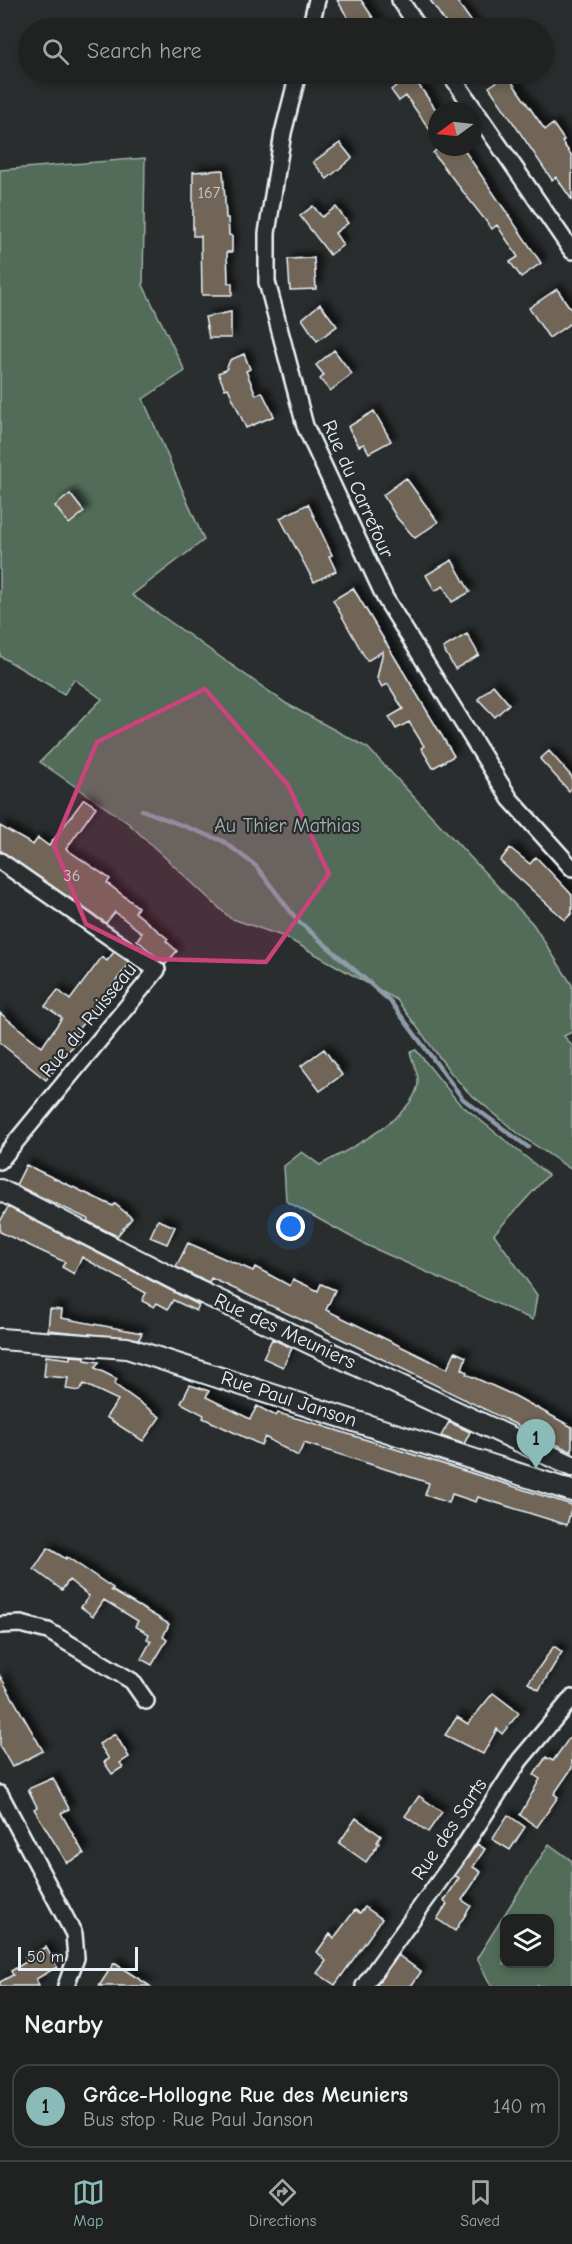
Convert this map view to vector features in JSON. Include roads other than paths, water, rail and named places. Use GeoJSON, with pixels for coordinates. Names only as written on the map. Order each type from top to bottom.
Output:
{"type":"FeatureCollection","features":[{"type":"Feature","properties":{"kind":"street"},"geometry":{"type":"LineString","coordinates":[[312,18],[317,0]]}},
{"type":"Feature","properties":{"kind":"street"},"geometry":{"type":"LineString","coordinates":[[400,0],[412,18]]}},
{"type":"Feature","properties":{"kind":"street","name":"Rue du Carrefour"},"geometry":{"type":"LineString","coordinates":[[295,84],[283,133],[267,233],[267,282],[305,426],[337,500],[391,608],[510,799],[572,867]]}},
{"type":"Feature","properties":{"kind":"street"},"geometry":{"type":"LineString","coordinates":[[457,84],[570,242]]}},
{"type":"Feature","properties":{"kind":"street","name":"Rue du Ruisseau"},"geometry":{"type":"LineString","coordinates":[[0,861],[157,970],[0,1161]]}},
{"type":"Feature","properties":{"kind":"street","name":"Rue des Meuniers"},"geometry":{"type":"LineString","coordinates":[[0,1190],[194,1289],[572,1466]]}},
{"type":"Feature","properties":{"kind":"street","name":"Rue Paul Janson"},"geometry":{"type":"LineString","coordinates":[[0,1339],[136,1351],[572,1491]]}},
{"type":"Feature","properties":{"kind":"street"},"geometry":{"type":"LineString","coordinates":[[0,1625],[21,1624],[48,1631],[132,1681],[146,1701]]}},
{"type":"Feature","properties":{"kind":"street","name":"Rue des Sarts"},"geometry":{"type":"LineString","coordinates":[[364,1986],[461,1851],[520,1760],[572,1698]]}},
{"type":"Feature","properties":{"kind":"street"},"geometry":{"type":"LineString","coordinates":[[0,1794],[74,1934],[76,1958],[66,1986]]}},
{"type":"Feature","properties":{"kind":"waterway"},"geometry":{"type":"LineString","coordinates":[[142,810],[223,841],[256,866],[297,920],[390,1001],[463,1099],[528,1147]]}},
{"type":"Feature","properties":{"kind":"place","name":"Grâce-Hollogne Rue des Meuniers"},"geometry":{"type":"Point","coordinates":[536,1469]}},
{"type":"Feature","properties":{"kind":"park label","name":"Au Thier Mathias"},"geometry":{"type":"Point","coordinates":[287,825]}}]}
